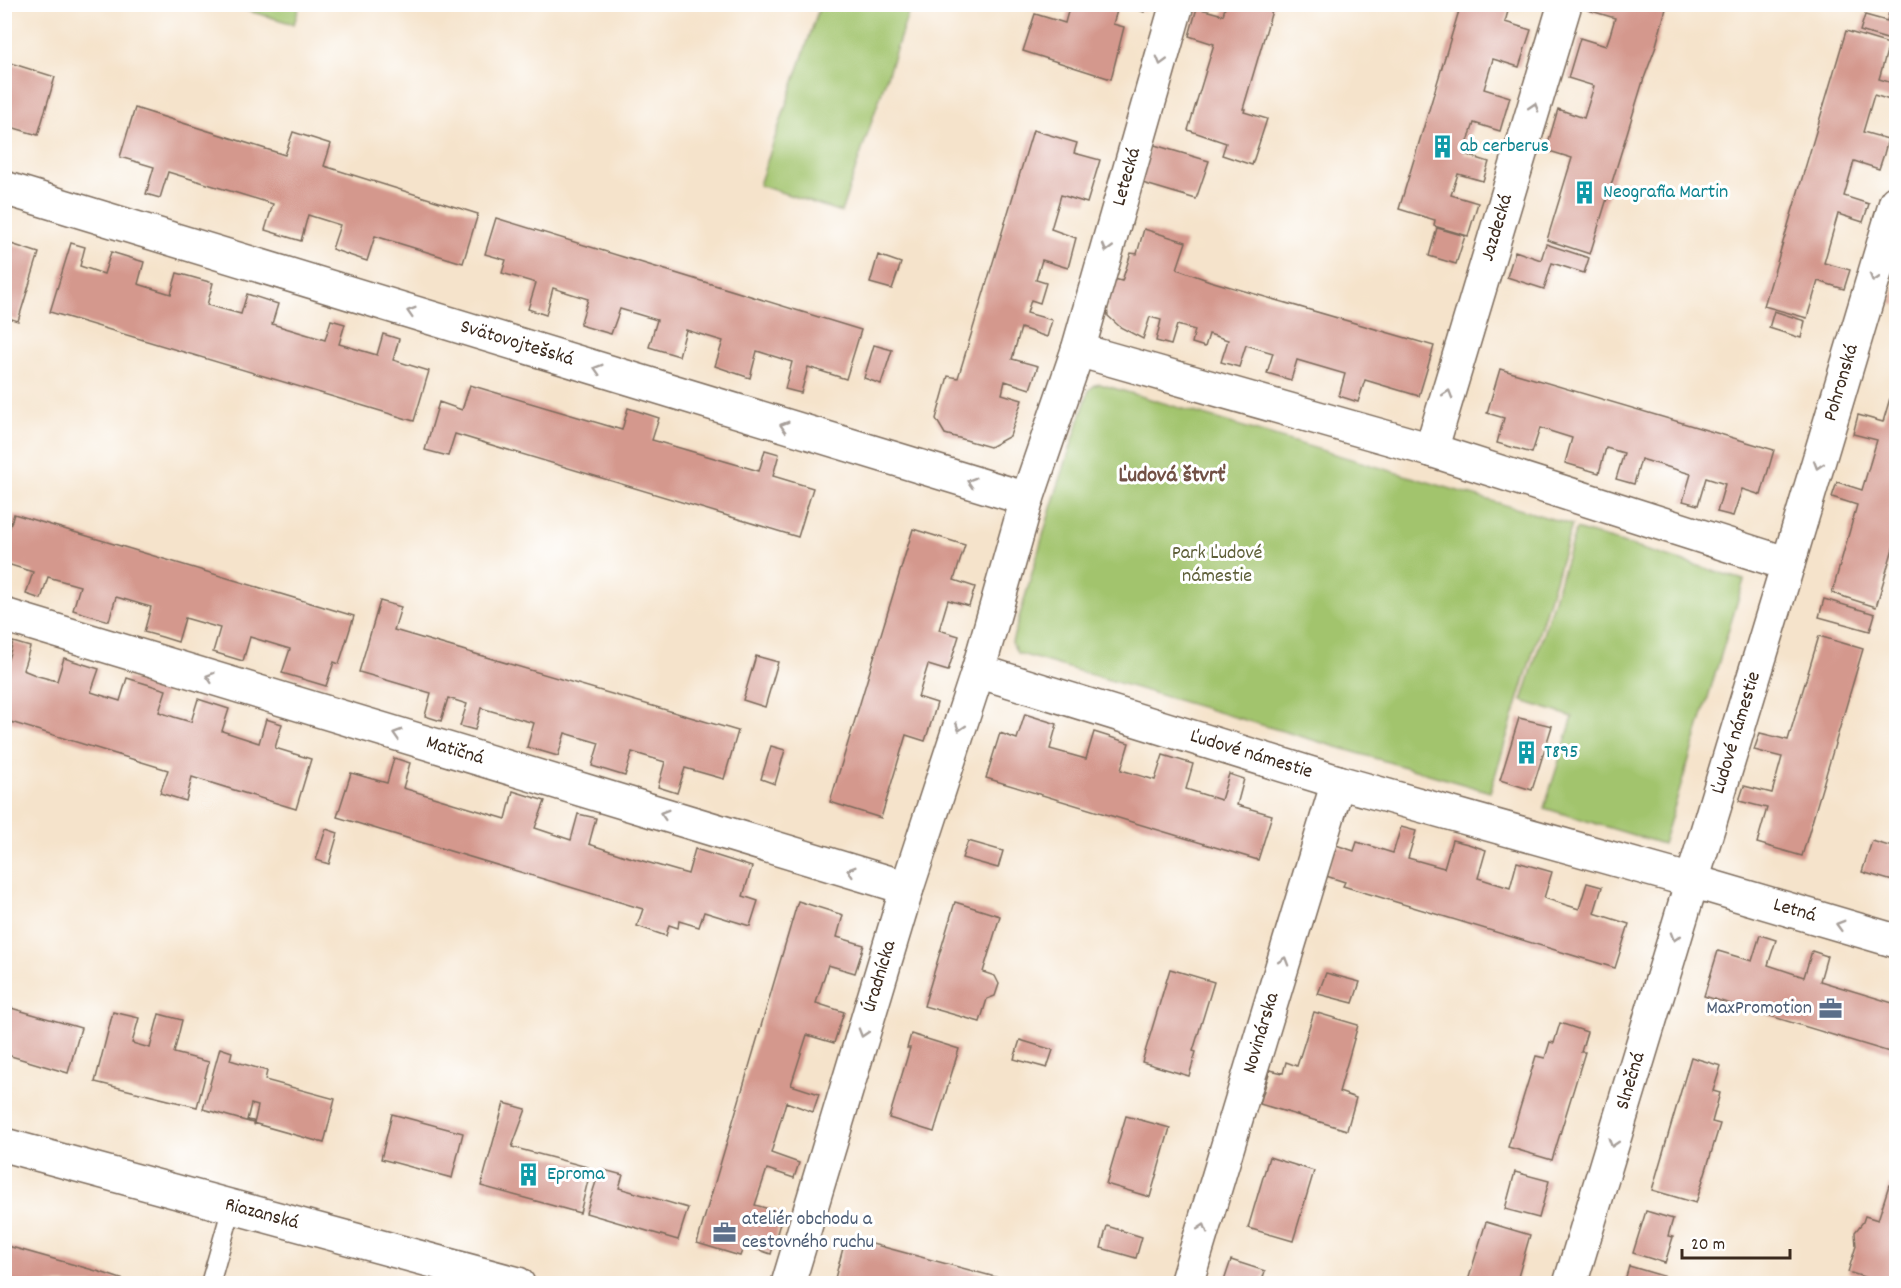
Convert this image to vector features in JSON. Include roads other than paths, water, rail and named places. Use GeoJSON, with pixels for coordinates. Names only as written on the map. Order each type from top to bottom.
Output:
{"type":"FeatureCollection","features":[{"type":"Feature","properties":{"kind":"street","name":"Letecká"},"geometry":{"type":"LineString","coordinates":[[1078,350],[1177,4]]}},
{"type":"Feature","properties":{"kind":"street","name":"Jazdecká"},"geometry":{"type":"LineString","coordinates":[[1431,450],[1565,4]]}},
{"type":"Feature","properties":{"kind":"street","name":"Svätovojtešská"},"geometry":{"type":"LineString","coordinates":[[4,188],[1027,499]]}},
{"type":"Feature","properties":{"kind":"street","name":"Pohronská"},"geometry":{"type":"LineString","coordinates":[[1788,564],[1896,202]]}},
{"type":"Feature","properties":{"kind":"street"},"geometry":{"type":"LineString","coordinates":[[978,671],[1027,499],[1078,350],[1431,450],[1788,564]]}},
{"type":"Feature","properties":{"kind":"street","name":"Ľudové námestie"},"geometry":{"type":"LineString","coordinates":[[978,671],[1338,782],[1692,881],[1788,564]]}},
{"type":"Feature","properties":{"kind":"street","name":"Matičná"},"geometry":{"type":"LineString","coordinates":[[4,615],[907,888]]}},
{"type":"Feature","properties":{"kind":"street","name":"Úradnícka"},"geometry":{"type":"LineString","coordinates":[[788,1284],[907,888],[978,671]]}},
{"type":"Feature","properties":{"kind":"street","name":"Novinárska"},"geometry":{"type":"LineString","coordinates":[[1186,1284],[1338,782]]}},
{"type":"Feature","properties":{"kind":"street","name":"Letná"},"geometry":{"type":"LineString","coordinates":[[1692,881],[1896,941]]}},
{"type":"Feature","properties":{"kind":"street","name":"Slnečná"},"geometry":{"type":"LineString","coordinates":[[1570,1284],[1692,881]]}},
{"type":"Feature","properties":{"kind":"street","name":"Riazanská"},"geometry":{"type":"LineString","coordinates":[[4,1146],[518,1284]]}},
{"type":"Feature","properties":{"kind":"lane"},"geometry":{"type":"LineString","coordinates":[[210,1284],[232,1207]]}},
{"type":"Feature","properties":{"kind":"place","name":"ab cerberus"},"geometry":{"type":"Point","coordinates":[1442,147]}},
{"type":"Feature","properties":{"kind":"place","name":"Neografia Martin"},"geometry":{"type":"Point","coordinates":[1585,193]}},
{"type":"Feature","properties":{"kind":"place","name":"T895"},"geometry":{"type":"Point","coordinates":[1526,753]}},
{"type":"Feature","properties":{"kind":"place","name":"MaxPromotion"},"geometry":{"type":"Point","coordinates":[1830,1009]}},
{"type":"Feature","properties":{"kind":"place","name":"Eproma"},"geometry":{"type":"Point","coordinates":[529,1175]}},
{"type":"Feature","properties":{"kind":"place","name":"ateliér obchodu a cestovného ruchu"},"geometry":{"type":"Point","coordinates":[724,1232]}},
{"type":"Feature","properties":{"kind":"district","name":"Ľudová štvrť"},"geometry":{"type":"Point","coordinates":[1172,476]}},
{"type":"Feature","properties":{"kind":"park label","name":"Park Ľudové námestie"},"geometry":{"type":"Point","coordinates":[1217,566]}}]}
